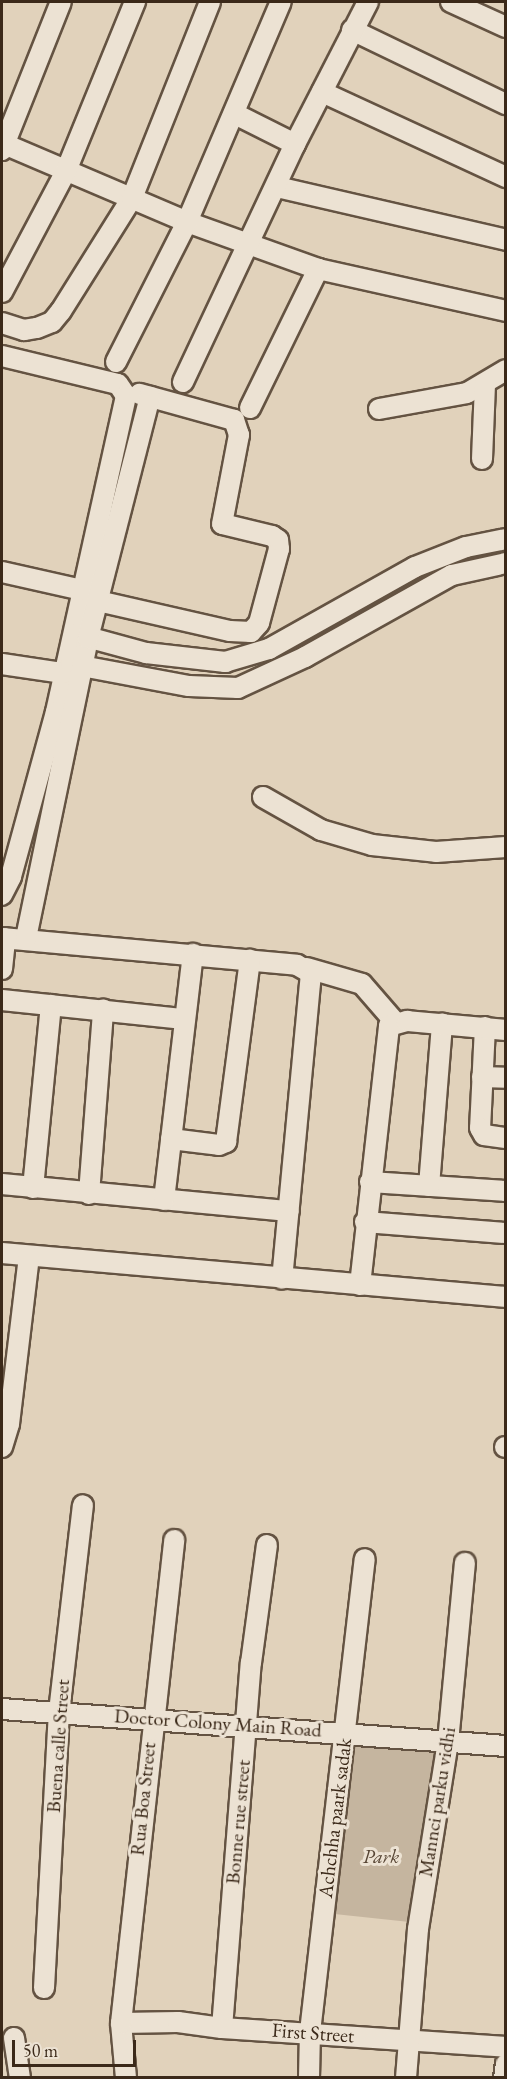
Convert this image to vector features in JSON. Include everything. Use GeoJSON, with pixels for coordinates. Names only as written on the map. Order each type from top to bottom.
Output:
{"type":"FeatureCollection","features":[{"type":"Feature","properties":{"kind":"street"},"geometry":{"type":"LineString","coordinates":[[61,2],[3,146],[187,222],[318,269],[506,311]]}},
{"type":"Feature","properties":{"kind":"street"},"geometry":{"type":"LineString","coordinates":[[2,292],[66,171],[135,2]]}},
{"type":"Feature","properties":{"kind":"street"},"geometry":{"type":"LineString","coordinates":[[2,323],[24,330],[52,322],[132,198],[210,2]]}},
{"type":"Feature","properties":{"kind":"street"},"geometry":{"type":"LineString","coordinates":[[116,363],[187,222],[281,2]]}},
{"type":"Feature","properties":{"kind":"street"},"geometry":{"type":"LineString","coordinates":[[183,382],[277,187],[295,144],[368,2]]}},
{"type":"Feature","properties":{"kind":"street"},"geometry":{"type":"LineString","coordinates":[[451,2],[506,27]]}},
{"type":"Feature","properties":{"kind":"street"},"geometry":{"type":"LineString","coordinates":[[352,30],[506,104]]}},
{"type":"Feature","properties":{"kind":"street"},"geometry":{"type":"LineString","coordinates":[[322,92],[506,177]]}},
{"type":"Feature","properties":{"kind":"street"},"geometry":{"type":"LineString","coordinates":[[235,114],[295,144]]}},
{"type":"Feature","properties":{"kind":"street"},"geometry":{"type":"LineString","coordinates":[[277,187],[506,240]]}},
{"type":"Feature","properties":{"kind":"street"},"geometry":{"type":"LineString","coordinates":[[250,408],[318,269]]}},
{"type":"Feature","properties":{"kind":"street"},"geometry":{"type":"LineString","coordinates":[[2,356],[109,382],[125,390],[234,420],[239,435],[222,524],[272,536],[278,540],[279,549],[259,623],[251,632],[230,631],[2,572]]}},
{"type":"Feature","properties":{"kind":"street"},"geometry":{"type":"LineString","coordinates":[[379,409],[467,393],[506,370]]}},
{"type":"Feature","properties":{"kind":"street"},"geometry":{"type":"LineString","coordinates":[[482,459],[484,383]]}},
{"type":"Feature","properties":{"kind":"street"},"geometry":{"type":"LineString","coordinates":[[2,895],[11,877],[56,712],[81,636],[125,390]]}},
{"type":"Feature","properties":{"kind":"street"},"geometry":{"type":"LineString","coordinates":[[90,595],[150,397]]}},
{"type":"Feature","properties":{"kind":"street"},"geometry":{"type":"LineString","coordinates":[[81,636],[156,655],[225,662],[269,650],[415,567],[466,547],[506,539]]}},
{"type":"Feature","properties":{"kind":"street"},"geometry":{"type":"LineString","coordinates":[[2,664],[70,668],[189,686],[238,688],[305,657],[452,575],[506,562]]}},
{"type":"Feature","properties":{"kind":"street"},"geometry":{"type":"LineString","coordinates":[[26,938],[70,668]]}},
{"type":"Feature","properties":{"kind":"street"},"geometry":{"type":"LineString","coordinates":[[262,797],[321,830],[372,844],[436,852],[506,847]]}},
{"type":"Feature","properties":{"kind":"street"},"geometry":{"type":"LineString","coordinates":[[2,969],[3,938],[26,938],[250,960],[307,968],[362,984],[394,1021],[506,1030]]}},
{"type":"Feature","properties":{"kind":"street"},"geometry":{"type":"LineString","coordinates":[[164,1200],[193,954]]}},
{"type":"Feature","properties":{"kind":"street"},"geometry":{"type":"LineString","coordinates":[[171,1139],[219,1145],[226,1142],[250,960]]}},
{"type":"Feature","properties":{"kind":"street"},"geometry":{"type":"LineString","coordinates":[[282,1279],[312,978],[307,968]]}},
{"type":"Feature","properties":{"kind":"street"},"geometry":{"type":"LineString","coordinates":[[2,1000],[184,1019]]}},
{"type":"Feature","properties":{"kind":"street"},"geometry":{"type":"LineString","coordinates":[[33,1188],[51,1005]]}},
{"type":"Feature","properties":{"kind":"street"},"geometry":{"type":"LineString","coordinates":[[89,1194],[103,1010]]}},
{"type":"Feature","properties":{"kind":"street"},"geometry":{"type":"LineString","coordinates":[[360,1286],[386,1033],[394,1021]]}},
{"type":"Feature","properties":{"kind":"street"},"geometry":{"type":"LineString","coordinates":[[429,1186],[442,1024]]}},
{"type":"Feature","properties":{"kind":"street"},"geometry":{"type":"LineString","coordinates":[[485,1028],[481,1132],[506,1138]]}},
{"type":"Feature","properties":{"kind":"street"},"geometry":{"type":"LineString","coordinates":[[482,1077],[506,1078]]}},
{"type":"Feature","properties":{"kind":"street"},"geometry":{"type":"LineString","coordinates":[[370,1182],[506,1191]]}},
{"type":"Feature","properties":{"kind":"street"},"geometry":{"type":"LineString","coordinates":[[2,1184],[89,1194],[289,1211]]}},
{"type":"Feature","properties":{"kind":"street"},"geometry":{"type":"LineString","coordinates":[[365,1222],[506,1233]]}},
{"type":"Feature","properties":{"kind":"street"},"geometry":{"type":"LineString","coordinates":[[2,1253],[506,1297]]}},
{"type":"Feature","properties":{"kind":"street"},"geometry":{"type":"LineString","coordinates":[[2,1447],[9,1424],[29,1256]]}},
{"type":"Feature","properties":{"kind":"street","name":"Buena calle Street"},"geometry":{"type":"LineString","coordinates":[[44,1988],[59,1712],[83,1505]]}},
{"type":"Feature","properties":{"kind":"street","name":"Rua Boa Street"},"geometry":{"type":"LineString","coordinates":[[126,2078],[121,2023],[151,1720],[174,1540]]}},
{"type":"Feature","properties":{"kind":"street","name":"Bonne rue street"},"geometry":{"type":"LineString","coordinates":[[222,2028],[246,1724],[267,1545]]}},
{"type":"Feature","properties":{"kind":"street","name":"Achchha paark sadak"},"geometry":{"type":"LineString","coordinates":[[309,2078],[310,2032],[365,1559]]}},
{"type":"Feature","properties":{"kind":"street","name":"Mannci parku vidhi"},"geometry":{"type":"LineString","coordinates":[[406,2078],[418,1929],[448,1742],[465,1563]]}},
{"type":"Feature","properties":{"kind":"street","name":"Doctor Colony Main Road"},"geometry":{"type":"LineString","coordinates":[[2,1709],[151,1720],[246,1724],[506,1746]]}},
{"type":"Feature","properties":{"kind":"street","name":"First Street"},"geometry":{"type":"LineString","coordinates":[[121,2023],[168,2021],[222,2028],[310,2032],[506,2047]]}},
{"type":"Feature","properties":{"kind":"street"},"geometry":{"type":"LineString","coordinates":[[14,2038],[20,2078]]}},
{"type":"Feature","properties":{"kind":"street"},"geometry":{"type":"LineString","coordinates":[[504,2078],[506,2064]]}},
{"type":"Feature","properties":{"kind":"green space","name":"Park"},"geometry":{"type":"Polygon","coordinates":[[[353,1738],[438,1747],[419,1923],[334,1914],[353,1738]]]}}]}
